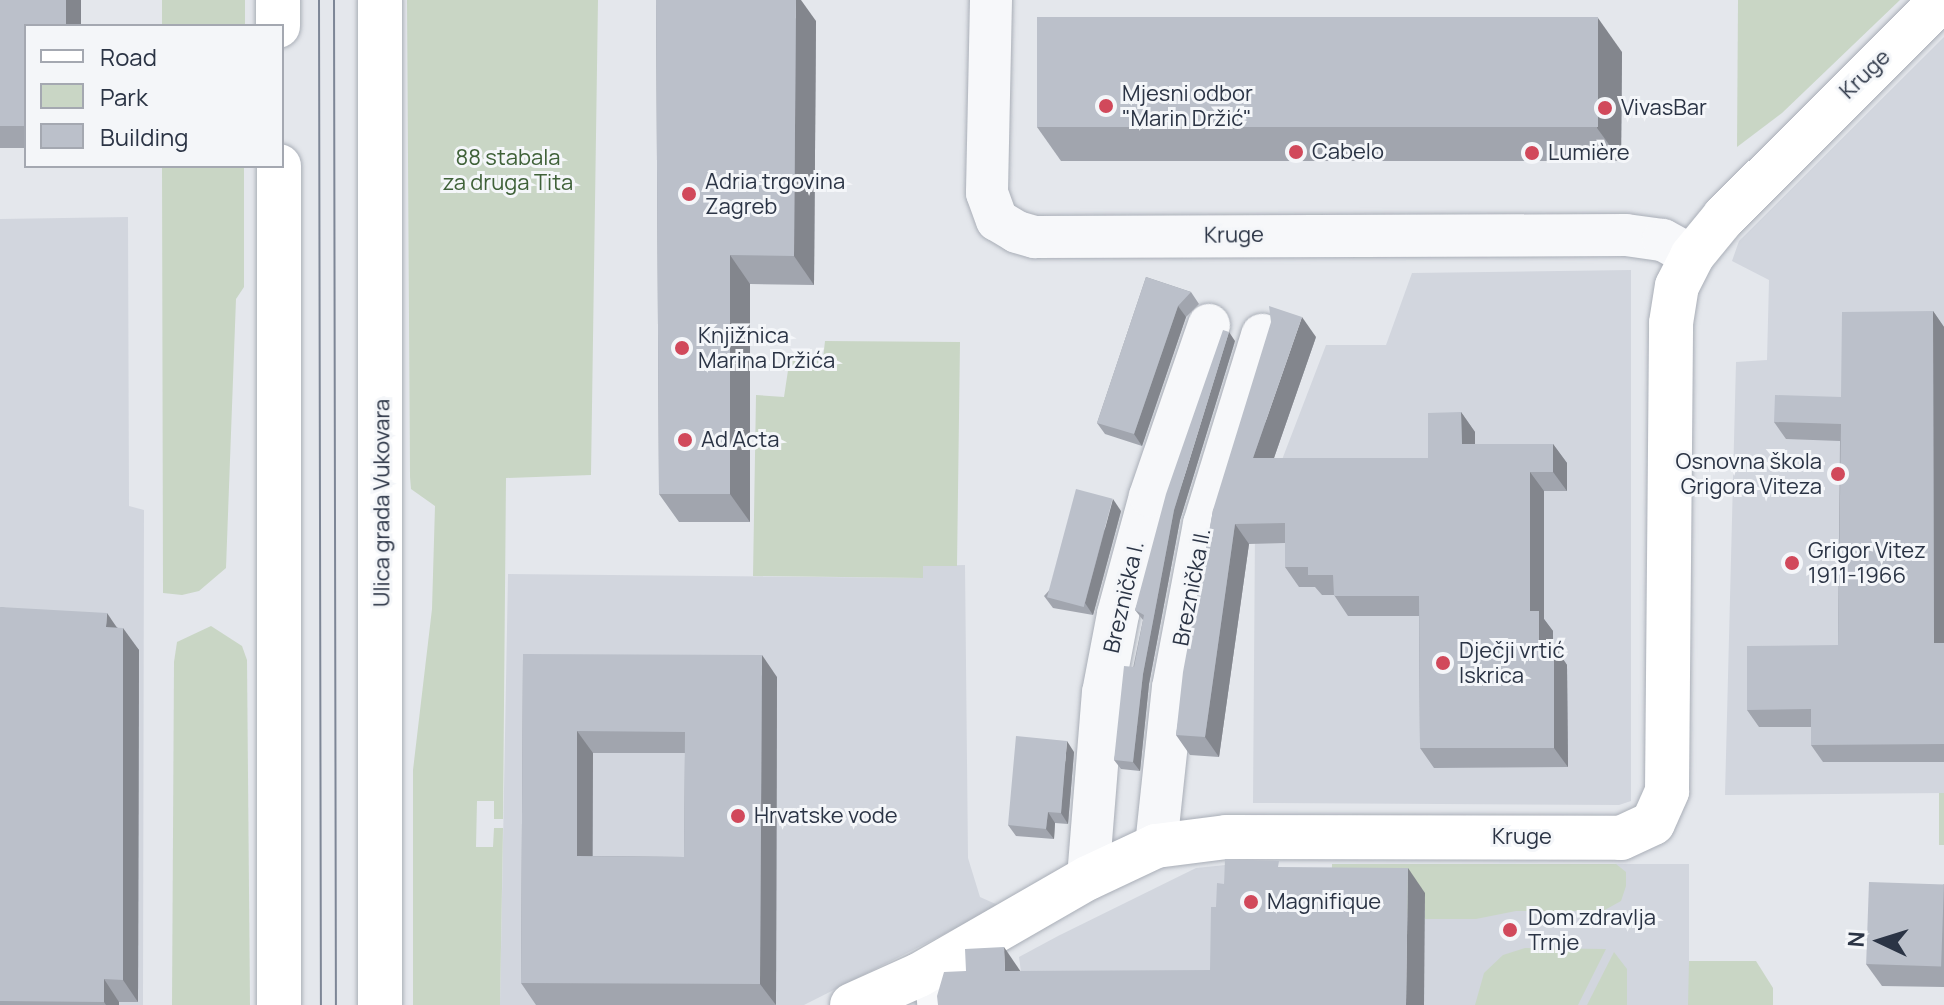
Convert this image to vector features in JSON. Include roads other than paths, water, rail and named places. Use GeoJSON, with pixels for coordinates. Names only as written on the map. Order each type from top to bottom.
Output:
{"type":"FeatureCollection","features":[{"type":"Feature","properties":{"kind":"main road"},"geometry":{"type":"LineString","coordinates":[[278,0],[278,24]]}},
{"type":"Feature","properties":{"kind":"main road","name":"Ulica grada Vukovara"},"geometry":{"type":"LineString","coordinates":[[380,0],[380,1005]]}},
{"type":"Feature","properties":{"kind":"main road","name":"Kruge"},"geometry":{"type":"LineString","coordinates":[[852,1005],[936,986],[1088,878],[1156,846],[1226,837],[1621,838],[1653,823],[1667,791],[1671,323],[1677,286],[1692,256],[1774,164],[1942,0]]}},
{"type":"Feature","properties":{"kind":"main road"},"geometry":{"type":"LineString","coordinates":[[279,168],[279,1005]]}},
{"type":"Feature","properties":{"kind":"street","name":"Kruge"},"geometry":{"type":"LineString","coordinates":[[991,0],[987,193],[997,220],[1017,232],[1035,237],[1626,235],[1663,240],[1692,256]]}},
{"type":"Feature","properties":{"kind":"street","name":"Breznička I."},"geometry":{"type":"LineString","coordinates":[[1088,878],[1103,693],[1118,614],[1150,496],[1209,325]]}},
{"type":"Feature","properties":{"kind":"street","name":"Breznička II."},"geometry":{"type":"LineString","coordinates":[[1156,846],[1173,688],[1204,524],[1262,335]]}},
{"type":"Feature","properties":{"kind":"tram line"},"geometry":{"type":"LineString","coordinates":[[319,0],[321,1005]]}},
{"type":"Feature","properties":{"kind":"tram line"},"geometry":{"type":"LineString","coordinates":[[334,0],[336,1005]]}},
{"type":"Feature","properties":{"kind":"place","name":"Mjesni odbor \"Marin Držić\""},"geometry":{"type":"Point","coordinates":[1106,106]}},
{"type":"Feature","properties":{"kind":"place","name":"VivasBar"},"geometry":{"type":"Point","coordinates":[1605,108]}},
{"type":"Feature","properties":{"kind":"place","name":"Cabelo"},"geometry":{"type":"Point","coordinates":[1296,152]}},
{"type":"Feature","properties":{"kind":"place","name":"Lumière"},"geometry":{"type":"Point","coordinates":[1532,153]}},
{"type":"Feature","properties":{"kind":"place","name":"Adria trgovina Zagreb"},"geometry":{"type":"Point","coordinates":[689,194]}},
{"type":"Feature","properties":{"kind":"place","name":"Knjižnica Marina Držića"},"geometry":{"type":"Point","coordinates":[682,348]}},
{"type":"Feature","properties":{"kind":"place","name":"Ad Acta"},"geometry":{"type":"Point","coordinates":[685,440]}},
{"type":"Feature","properties":{"kind":"place","name":"Osnovna škola Grigora Viteza"},"geometry":{"type":"Point","coordinates":[1838,474]}},
{"type":"Feature","properties":{"kind":"place","name":"Grigor Vitez 1911-1966"},"geometry":{"type":"Point","coordinates":[1792,563]}},
{"type":"Feature","properties":{"kind":"place","name":"Dječji vrtić Iskrica"},"geometry":{"type":"Point","coordinates":[1443,663]}},
{"type":"Feature","properties":{"kind":"place","name":"Hrvatske vode"},"geometry":{"type":"Point","coordinates":[738,816]}},
{"type":"Feature","properties":{"kind":"place","name":"Magnifique"},"geometry":{"type":"Point","coordinates":[1251,902]}},
{"type":"Feature","properties":{"kind":"place","name":"Dom zdravlja Trnje"},"geometry":{"type":"Point","coordinates":[1510,930]}},
{"type":"Feature","properties":{"kind":"park label","name":"88 stabala za druga Tita"},"geometry":{"type":"Point","coordinates":[508,170]}}]}
